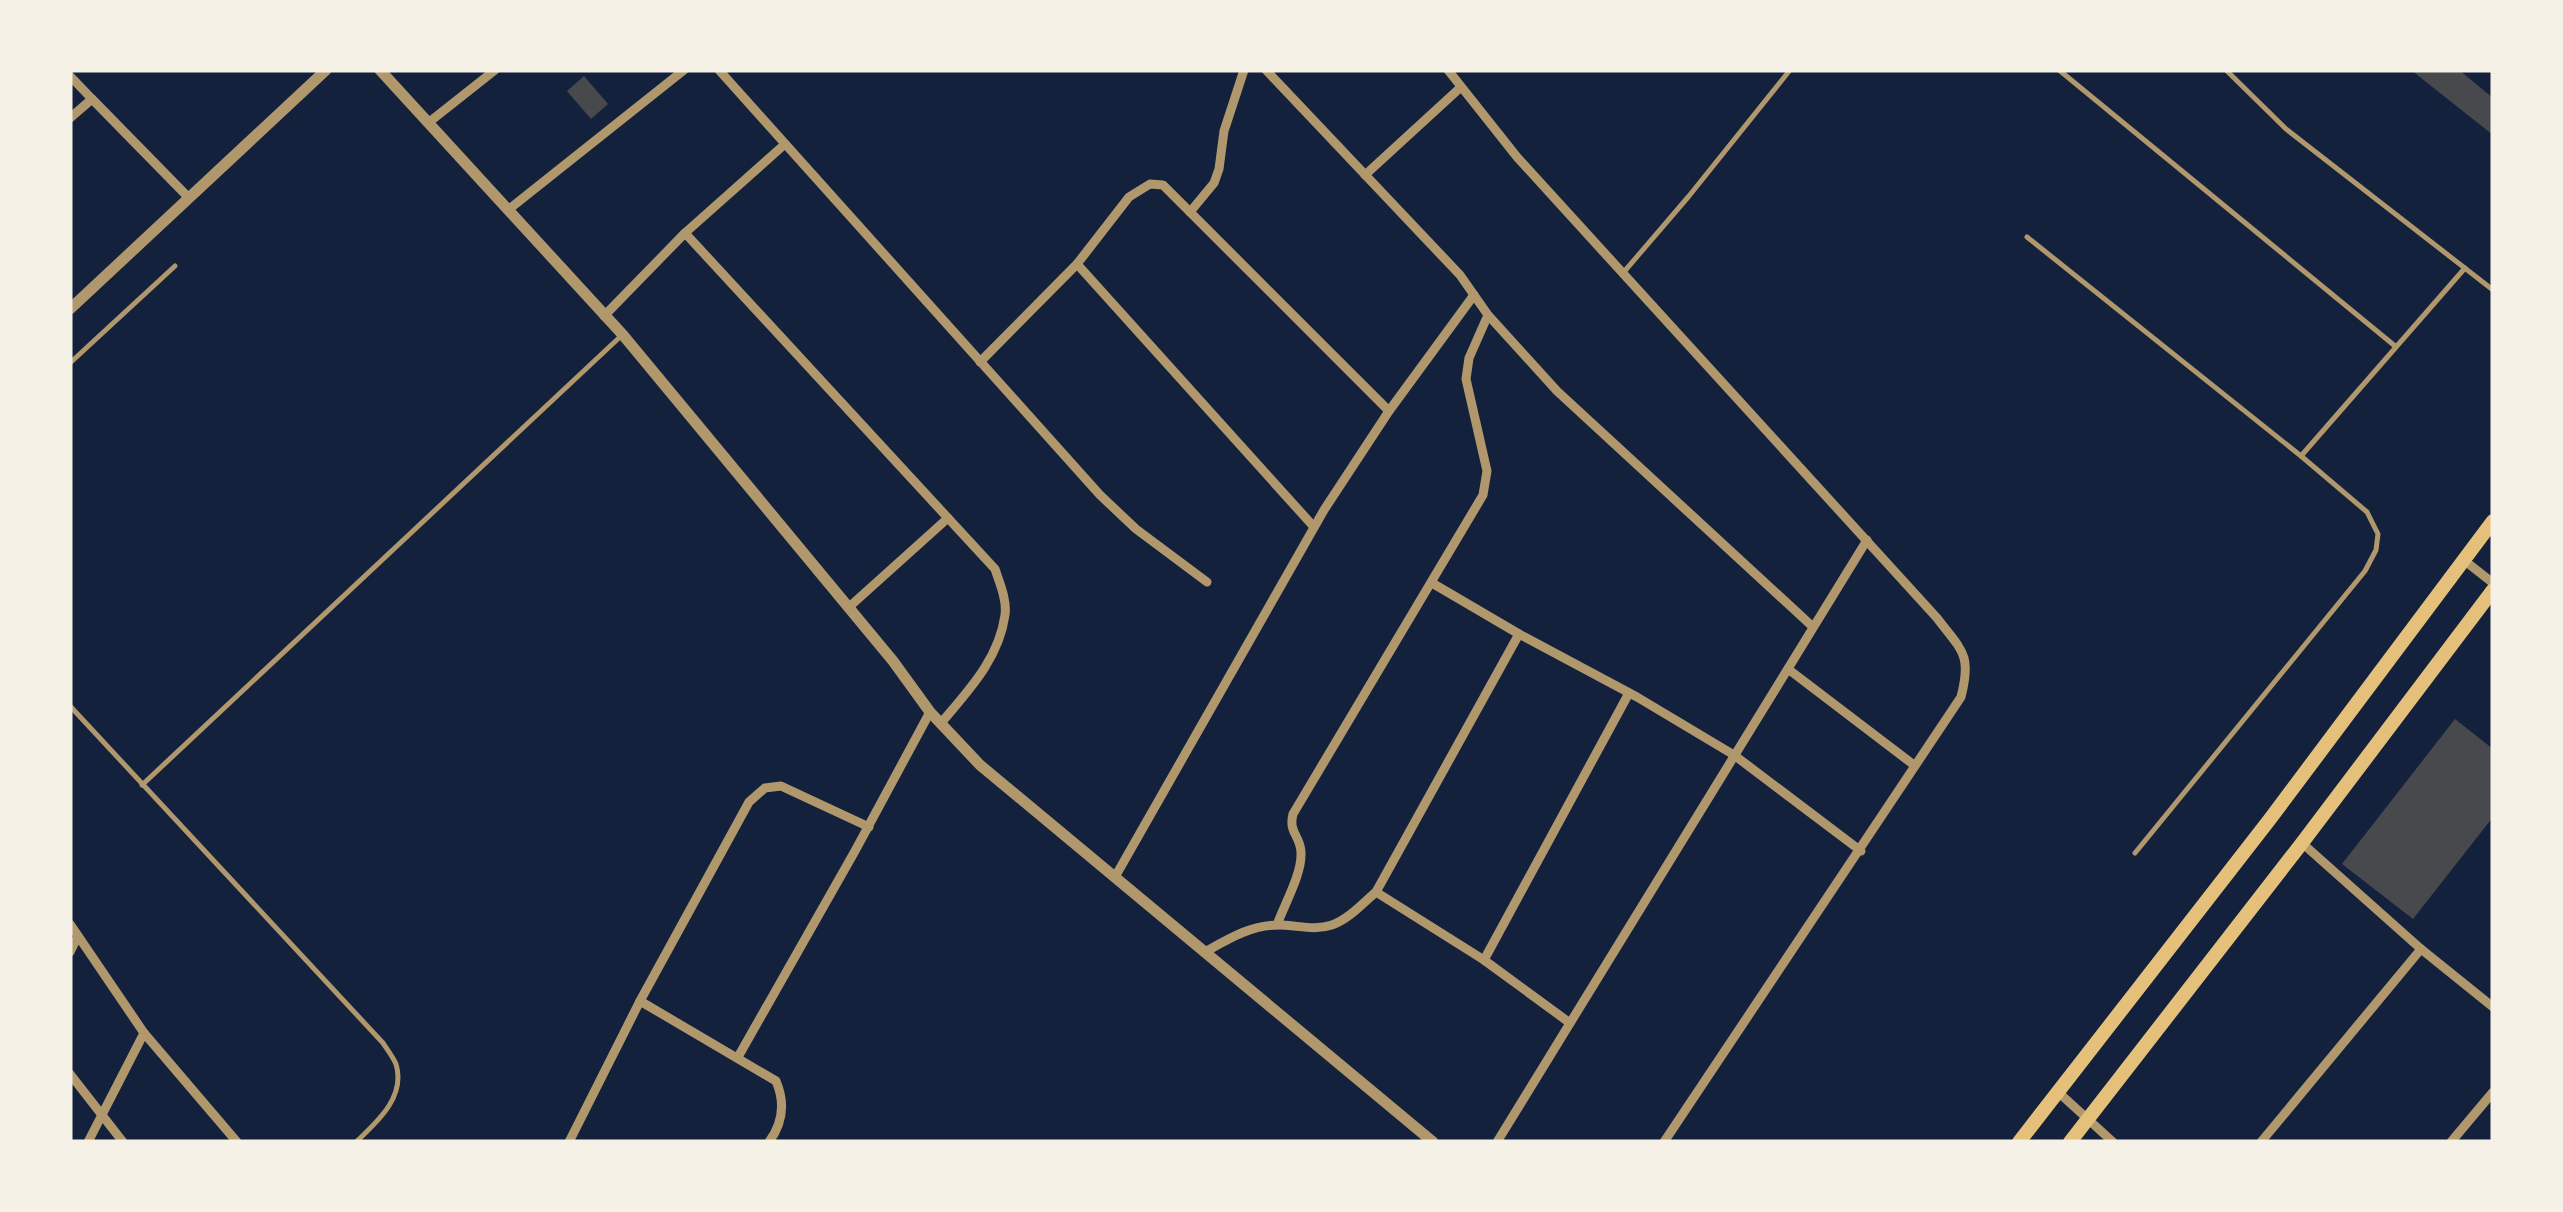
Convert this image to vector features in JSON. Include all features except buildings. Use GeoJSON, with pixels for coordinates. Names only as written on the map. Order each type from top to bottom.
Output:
{"type":"FeatureCollection","features":[{"type":"Feature","properties":{"kind":"main road"},"geometry":{"type":"LineString","coordinates":[[2019,1142],[2270,819],[2493,522]]}},
{"type":"Feature","properties":{"kind":"main road"},"geometry":{"type":"LineString","coordinates":[[2070,1142],[2302,843],[2493,586]]}},
{"type":"Feature","properties":{"kind":"street"},"geometry":{"type":"LineString","coordinates":[[70,309],[326,70]]}},
{"type":"Feature","properties":{"kind":"street"},"geometry":{"type":"LineString","coordinates":[[380,70],[623,335],[893,661],[930,712],[980,765],[1433,1142]]}},
{"type":"Feature","properties":{"kind":"street"},"geometry":{"type":"LineString","coordinates":[[428,123],[495,70]]}},
{"type":"Feature","properties":{"kind":"street"},"geometry":{"type":"LineString","coordinates":[[508,210],[684,70]]}},
{"type":"Feature","properties":{"kind":"street"},"geometry":{"type":"LineString","coordinates":[[719,70],[1100,495],[1136,529],[1207,582]]}},
{"type":"Feature","properties":{"kind":"street"},"geometry":{"type":"LineString","coordinates":[[1190,212],[1214,183],[1224,131],[1244,70]]}},
{"type":"Feature","properties":{"kind":"street"},"geometry":{"type":"LineString","coordinates":[[1266,70],[1460,275],[1488,315],[1556,391],[1813,627]]}},
{"type":"Feature","properties":{"kind":"street"},"geometry":{"type":"LineString","coordinates":[[1448,70],[1517,157],[1867,540],[1964,654],[1966,677],[1961,697],[1664,1142]]}},
{"type":"Feature","properties":{"kind":"street"},"geometry":{"type":"LineString","coordinates":[[70,76],[189,198]]}},
{"type":"Feature","properties":{"kind":"street"},"geometry":{"type":"LineString","coordinates":[[1365,175],[1462,87]]}},
{"type":"Feature","properties":{"kind":"street"},"geometry":{"type":"LineString","coordinates":[[70,118],[92,99]]}},
{"type":"Feature","properties":{"kind":"street"},"geometry":{"type":"LineString","coordinates":[[604,316],[686,233],[785,144]]}},
{"type":"Feature","properties":{"kind":"street"},"geometry":{"type":"LineString","coordinates":[[980,362],[1077,264],[1129,197],[1150,184],[1163,184],[1389,411]]}},
{"type":"Feature","properties":{"kind":"street"},"geometry":{"type":"LineString","coordinates":[[686,233],[995,569],[1005,614],[998,639],[985,670],[941,723]]}},
{"type":"Feature","properties":{"kind":"street"},"geometry":{"type":"LineString","coordinates":[[1077,264],[1314,527]]}},
{"type":"Feature","properties":{"kind":"street"},"geometry":{"type":"LineString","coordinates":[[1115,877],[1314,527],[1389,411],[1474,295]]}},
{"type":"Feature","properties":{"kind":"street"},"geometry":{"type":"LineString","coordinates":[[1277,925],[1300,864],[1300,844],[1290,823],[1293,814],[1483,496],[1487,470],[1466,379],[1469,358],[1488,315]]}},
{"type":"Feature","properties":{"kind":"street"},"geometry":{"type":"LineString","coordinates":[[848,608],[948,518]]}},
{"type":"Feature","properties":{"kind":"street"},"geometry":{"type":"LineString","coordinates":[[1497,1142],[1867,540]]}},
{"type":"Feature","properties":{"kind":"street"},"geometry":{"type":"LineString","coordinates":[[2465,561],[2493,586]]}},
{"type":"Feature","properties":{"kind":"street"},"geometry":{"type":"LineString","coordinates":[[1432,583],[1734,755],[1861,851]]}},
{"type":"Feature","properties":{"kind":"street"},"geometry":{"type":"LineString","coordinates":[[1205,952],[1239,933],[1277,925],[1328,927],[1341,922],[1376,892],[1520,634]]}},
{"type":"Feature","properties":{"kind":"street"},"geometry":{"type":"LineString","coordinates":[[1788,669],[1914,765]]}},
{"type":"Feature","properties":{"kind":"street"},"geometry":{"type":"LineString","coordinates":[[1484,960],[1629,693]]}},
{"type":"Feature","properties":{"kind":"street"},"geometry":{"type":"LineString","coordinates":[[738,1058],[930,712]]}},
{"type":"Feature","properties":{"kind":"street"},"geometry":{"type":"LineString","coordinates":[[570,1142],[640,1001],[748,802],[765,788],[782,786],[868,826]]}},
{"type":"Feature","properties":{"kind":"street"},"geometry":{"type":"LineString","coordinates":[[2302,843],[2421,950],[2493,1007]]}},
{"type":"Feature","properties":{"kind":"street"},"geometry":{"type":"LineString","coordinates":[[1376,892],[1484,960],[1570,1023]]}},
{"type":"Feature","properties":{"kind":"street"},"geometry":{"type":"LineString","coordinates":[[70,924],[144,1033],[237,1142]]}},
{"type":"Feature","properties":{"kind":"street"},"geometry":{"type":"LineString","coordinates":[[70,952],[78,936]]}},
{"type":"Feature","properties":{"kind":"street"},"geometry":{"type":"LineString","coordinates":[[2260,1142],[2421,950]]}},
{"type":"Feature","properties":{"kind":"street"},"geometry":{"type":"LineString","coordinates":[[640,1001],[776,1081],[783,1097],[770,1142]]}},
{"type":"Feature","properties":{"kind":"street"},"geometry":{"type":"LineString","coordinates":[[88,1142],[144,1033]]}},
{"type":"Feature","properties":{"kind":"street"},"geometry":{"type":"LineString","coordinates":[[70,1074],[123,1142]]}},
{"type":"Feature","properties":{"kind":"street"},"geometry":{"type":"LineString","coordinates":[[2058,1092],[2113,1142]]}},
{"type":"Feature","properties":{"kind":"street"},"geometry":{"type":"LineString","coordinates":[[2451,1142],[2493,1092]]}},
{"type":"Feature","properties":{"kind":"lane"},"geometry":{"type":"LineString","coordinates":[[1623,273],[1790,70]]}},
{"type":"Feature","properties":{"kind":"lane"},"geometry":{"type":"LineString","coordinates":[[2059,70],[2395,346]]}},
{"type":"Feature","properties":{"kind":"lane"},"geometry":{"type":"LineString","coordinates":[[2226,70],[2286,128],[2493,290]]}},
{"type":"Feature","properties":{"kind":"lane"},"geometry":{"type":"LineString","coordinates":[[2027,237],[2301,456],[2367,512],[2378,534],[2376,550],[2365,571],[2135,854]]}},
{"type":"Feature","properties":{"kind":"lane"},"geometry":{"type":"LineString","coordinates":[[70,363],[174,266]]}},
{"type":"Feature","properties":{"kind":"lane"},"geometry":{"type":"LineString","coordinates":[[2301,456],[2465,268]]}},
{"type":"Feature","properties":{"kind":"lane"},"geometry":{"type":"LineString","coordinates":[[142,785],[623,335]]}},
{"type":"Feature","properties":{"kind":"lane"},"geometry":{"type":"LineString","coordinates":[[70,706],[382,1043],[396,1064],[398,1087],[383,1117],[356,1142]]}}]}
